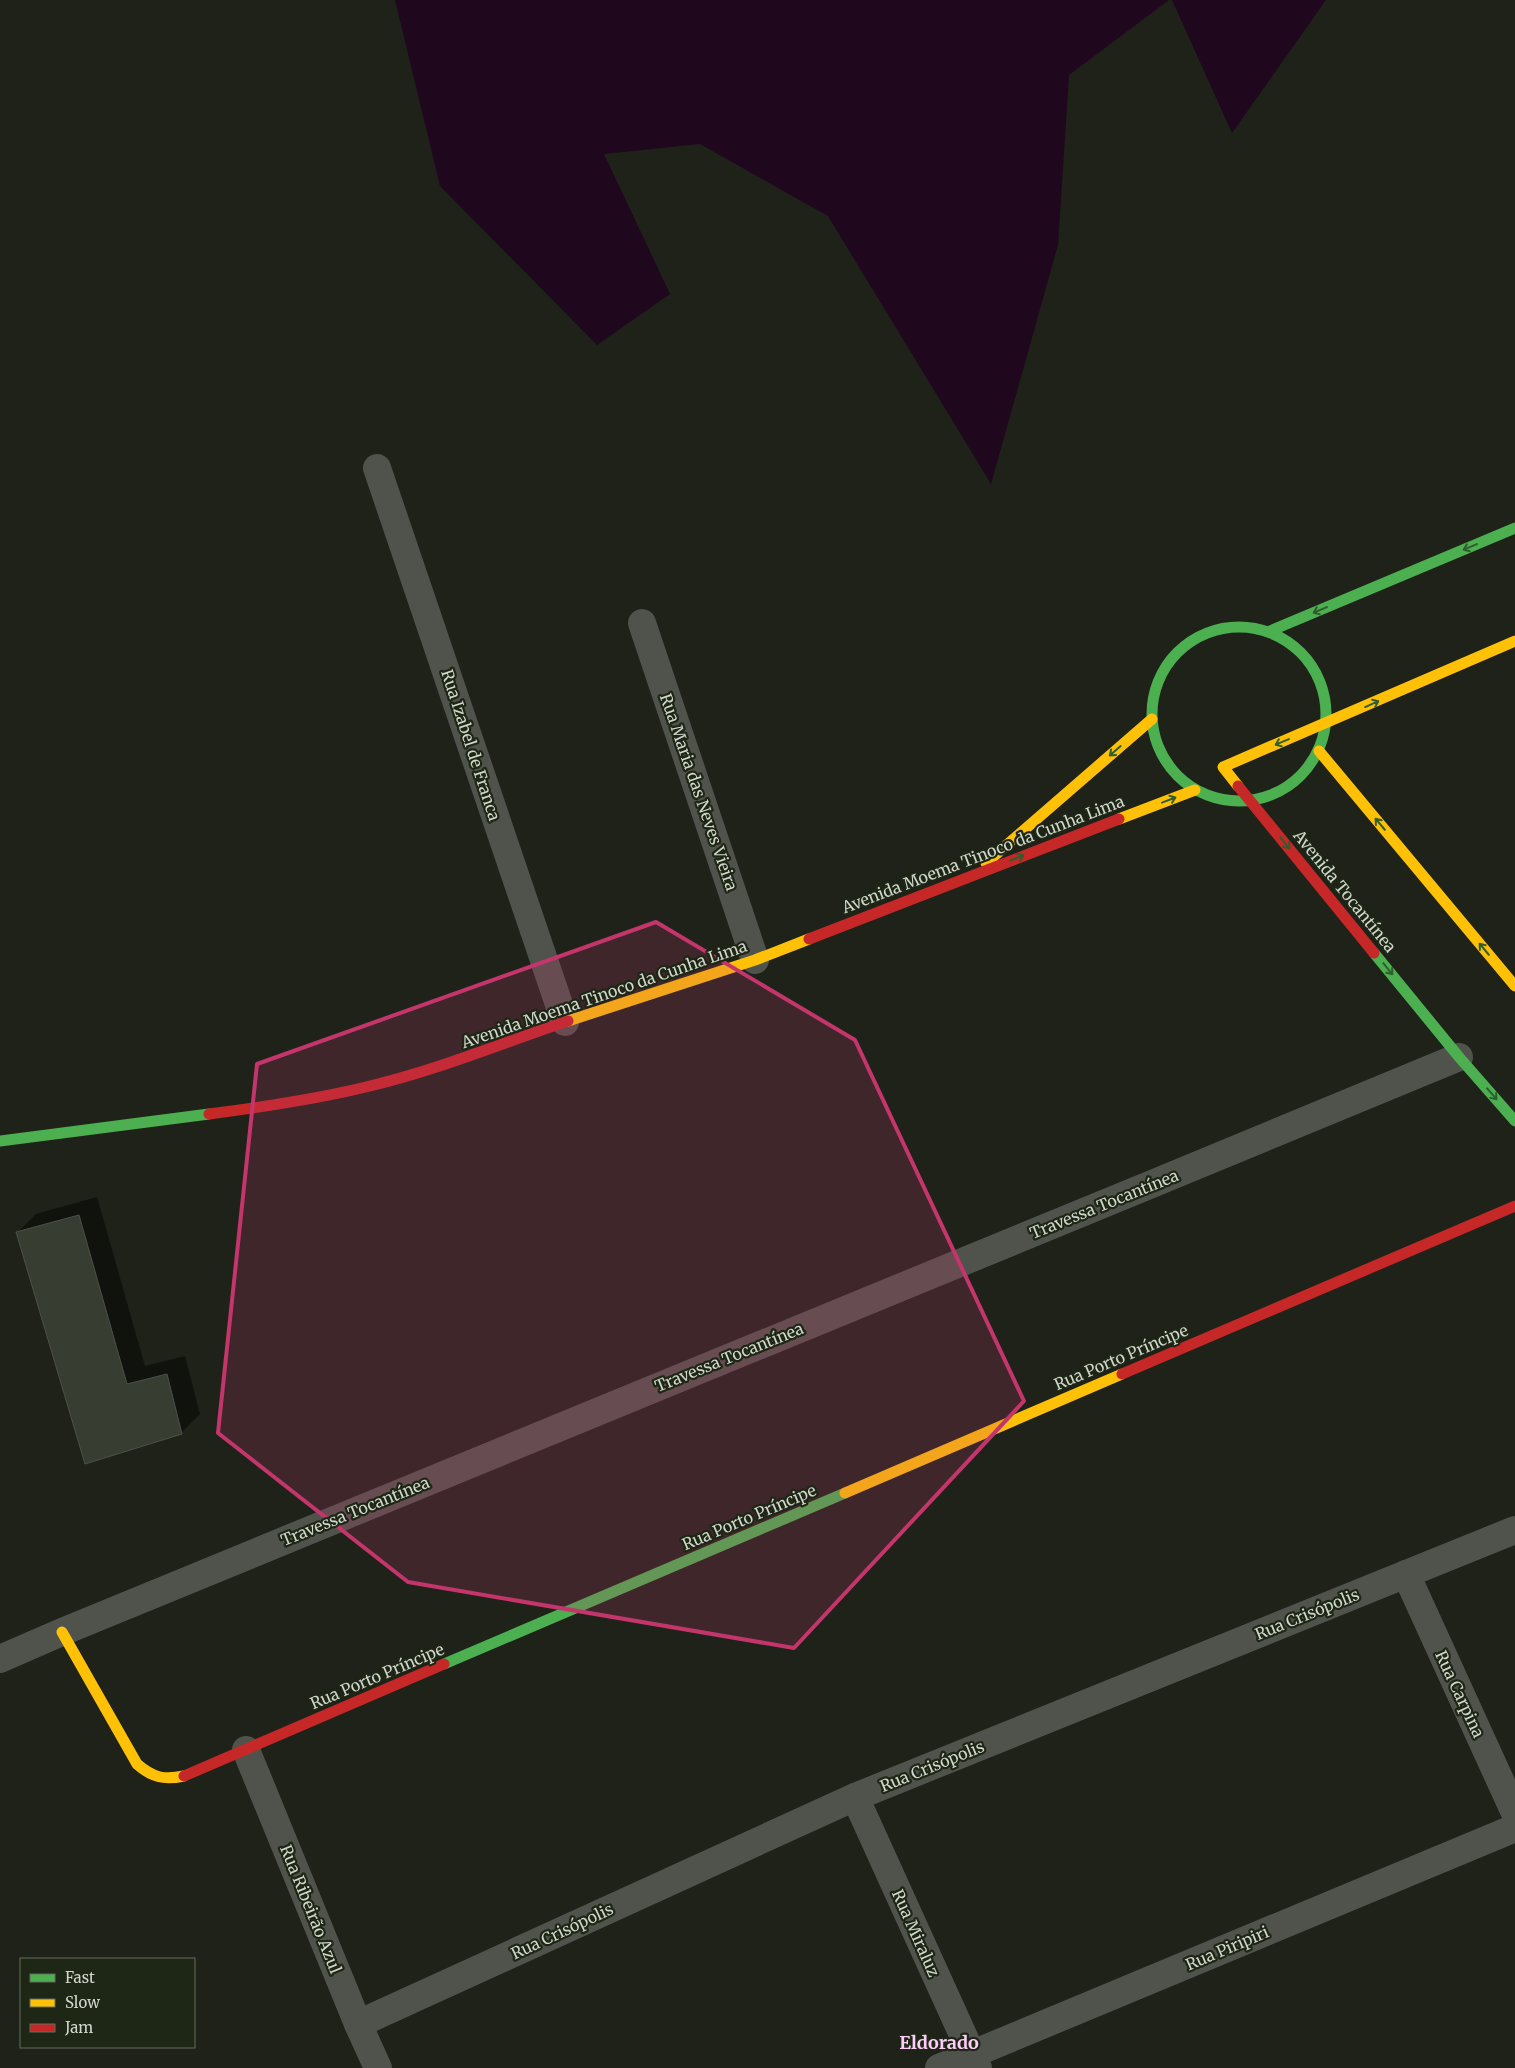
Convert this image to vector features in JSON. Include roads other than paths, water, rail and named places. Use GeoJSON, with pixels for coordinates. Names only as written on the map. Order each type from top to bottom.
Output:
{"type":"FeatureCollection","features":[{"type":"Feature","properties":{"kind":"main road"},"geometry":{"type":"LineString","coordinates":[[1270,631],[1515,528]]}},
{"type":"Feature","properties":{"kind":"main road"},"geometry":{"type":"LineString","coordinates":[[1241,626],[1270,631],[1295,646],[1314,667],[1325,694],[1327,723],[1319,751],[1302,775],[1279,793],[1251,801],[1222,800],[1195,790],[1172,772],[1158,747],[1152,719],[1155,690],[1167,664],[1187,643],[1213,630],[1241,626]]}},
{"type":"Feature","properties":{"kind":"main road"},"geometry":{"type":"LineString","coordinates":[[1327,723],[1515,641]]}},
{"type":"Feature","properties":{"kind":"main road"},"geometry":{"type":"LineString","coordinates":[[972,876],[1152,719]]}},
{"type":"Feature","properties":{"kind":"main road","name":"Avenida Tocantínea"},"geometry":{"type":"LineString","coordinates":[[1327,723],[1223,767],[1459,1057],[1515,1121]]}},
{"type":"Feature","properties":{"kind":"main road"},"geometry":{"type":"LineString","coordinates":[[1319,751],[1515,986]]}},
{"type":"Feature","properties":{"kind":"main road","name":"Avenida Moema Tinoco da Cunha Lima"},"geometry":{"type":"LineString","coordinates":[[0,1141],[255,1108],[370,1086],[466,1058],[565,1022],[755,960],[1195,790]]}},
{"type":"Feature","properties":{"kind":"main road","name":"Rua Porto Príncipe"},"geometry":{"type":"LineString","coordinates":[[62,1632],[137,1764],[150,1777],[166,1780],[186,1775],[1515,1206]]}},
{"type":"Feature","properties":{"kind":"street","name":"Rua Izabel de Franca"},"geometry":{"type":"LineString","coordinates":[[377,468],[565,1022]]}},
{"type":"Feature","properties":{"kind":"street","name":"Rua Maria das Neves Vieira"},"geometry":{"type":"LineString","coordinates":[[642,624],[755,960]]}},
{"type":"Feature","properties":{"kind":"street","name":"Travessa Tocantínea"},"geometry":{"type":"LineString","coordinates":[[0,1659],[1459,1057]]}},
{"type":"Feature","properties":{"kind":"street","name":"Rua Crisópolis"},"geometry":{"type":"LineString","coordinates":[[358,2024],[855,1798],[1515,1530]]}},
{"type":"Feature","properties":{"kind":"street","name":"Rua Carpina"},"geometry":{"type":"LineString","coordinates":[[1406,1574],[1515,1813]]}},
{"type":"Feature","properties":{"kind":"street","name":"Rua Ribeirão Azul"},"geometry":{"type":"LineString","coordinates":[[246,1750],[358,2024],[378,2068]]}},
{"type":"Feature","properties":{"kind":"street","name":"Rua Miraluz"},"geometry":{"type":"LineString","coordinates":[[855,1798],[974,2061]]}},
{"type":"Feature","properties":{"kind":"street","name":"Rua Piripiri"},"geometry":{"type":"LineString","coordinates":[[939,2068],[974,2061],[1515,1828]]}},
{"type":"Feature","properties":{"kind":"district","name":"Eldorado"},"geometry":{"type":"Point","coordinates":[939,2042]}}]}
